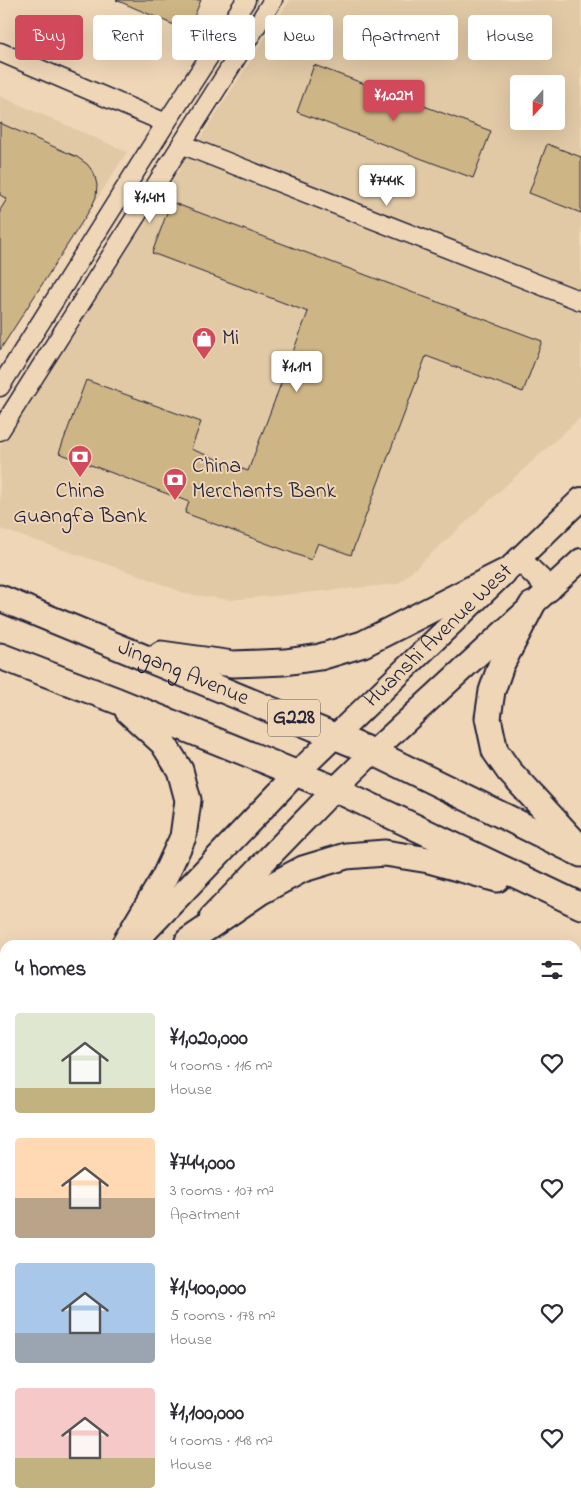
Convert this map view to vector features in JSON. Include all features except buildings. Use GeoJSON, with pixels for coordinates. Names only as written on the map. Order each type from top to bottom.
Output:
{"type":"FeatureCollection","features":[{"type":"Feature","properties":{"kind":"highway"},"geometry":{"type":"LineString","coordinates":[[127,650],[233,664],[285,662],[320,657],[364,644],[511,566]]}},
{"type":"Feature","properties":{"kind":"highway"},"geometry":{"type":"LineString","coordinates":[[541,597],[501,665],[492,691],[488,718],[495,751],[509,771],[581,850]]}},
{"type":"Feature","properties":{"kind":"highway","name":"Jingang Avenue"},"geometry":{"type":"LineString","coordinates":[[0,598],[336,735],[581,854]]}},
{"type":"Feature","properties":{"kind":"highway","name":"G228"},"geometry":{"type":"LineString","coordinates":[[0,656],[115,700],[335,789],[573,902]]}},
{"type":"Feature","properties":{"kind":"highway"},"geometry":{"type":"LineString","coordinates":[[115,700],[163,743],[180,770],[188,800],[184,837],[164,878],[127,940]]}},
{"type":"Feature","properties":{"kind":"highway"},"geometry":{"type":"LineString","coordinates":[[190,940],[269,887],[303,869],[346,856],[385,853],[430,860],[573,902]]}},
{"type":"Feature","properties":{"kind":"main road","name":"Huanshi Avenue West"},"geometry":{"type":"LineString","coordinates":[[138,940],[297,773],[581,499]]}},
{"type":"Feature","properties":{"kind":"main road","name":"Huanshi Avenue West"},"geometry":{"type":"LineString","coordinates":[[189,940],[373,752],[581,560]]}},
{"type":"Feature","properties":{"kind":"main road"},"geometry":{"type":"LineString","coordinates":[[511,566],[541,597]]}},
{"type":"Feature","properties":{"kind":"street"},"geometry":{"type":"LineString","coordinates":[[0,388],[166,122],[246,0]]}},
{"type":"Feature","properties":{"kind":"street"},"geometry":{"type":"LineString","coordinates":[[0,431],[273,0]]}},
{"type":"Feature","properties":{"kind":"street"},"geometry":{"type":"LineString","coordinates":[[0,52],[166,122]]}},
{"type":"Feature","properties":{"kind":"street"},"geometry":{"type":"LineString","coordinates":[[182,144],[581,301]]}},
{"type":"Feature","properties":{"kind":"shaded area"},"geometry":{"type":"Polygon","coordinates":[[[290,0],[581,0],[581,417],[398,584],[230,600],[186,594],[139,575],[0,529],[0,446],[251,60],[255,60],[255,54],[265,38],[265,60],[333,60],[333,15],[280,15],[290,0]]]}},
{"type":"Feature","properties":{"kind":"shaded area"},"geometry":{"type":"Polygon","coordinates":[[[0,96],[127,152],[0,350],[0,96]]]}},
{"type":"Feature","properties":{"kind":"place","name":"Mi"},"geometry":{"type":"Point","coordinates":[204,360]}},
{"type":"Feature","properties":{"kind":"place","name":"China Guangfa Bank"},"geometry":{"type":"Point","coordinates":[80,478]}},
{"type":"Feature","properties":{"kind":"place","name":"China Merchants Bank"},"geometry":{"type":"Point","coordinates":[175,501]}}]}
